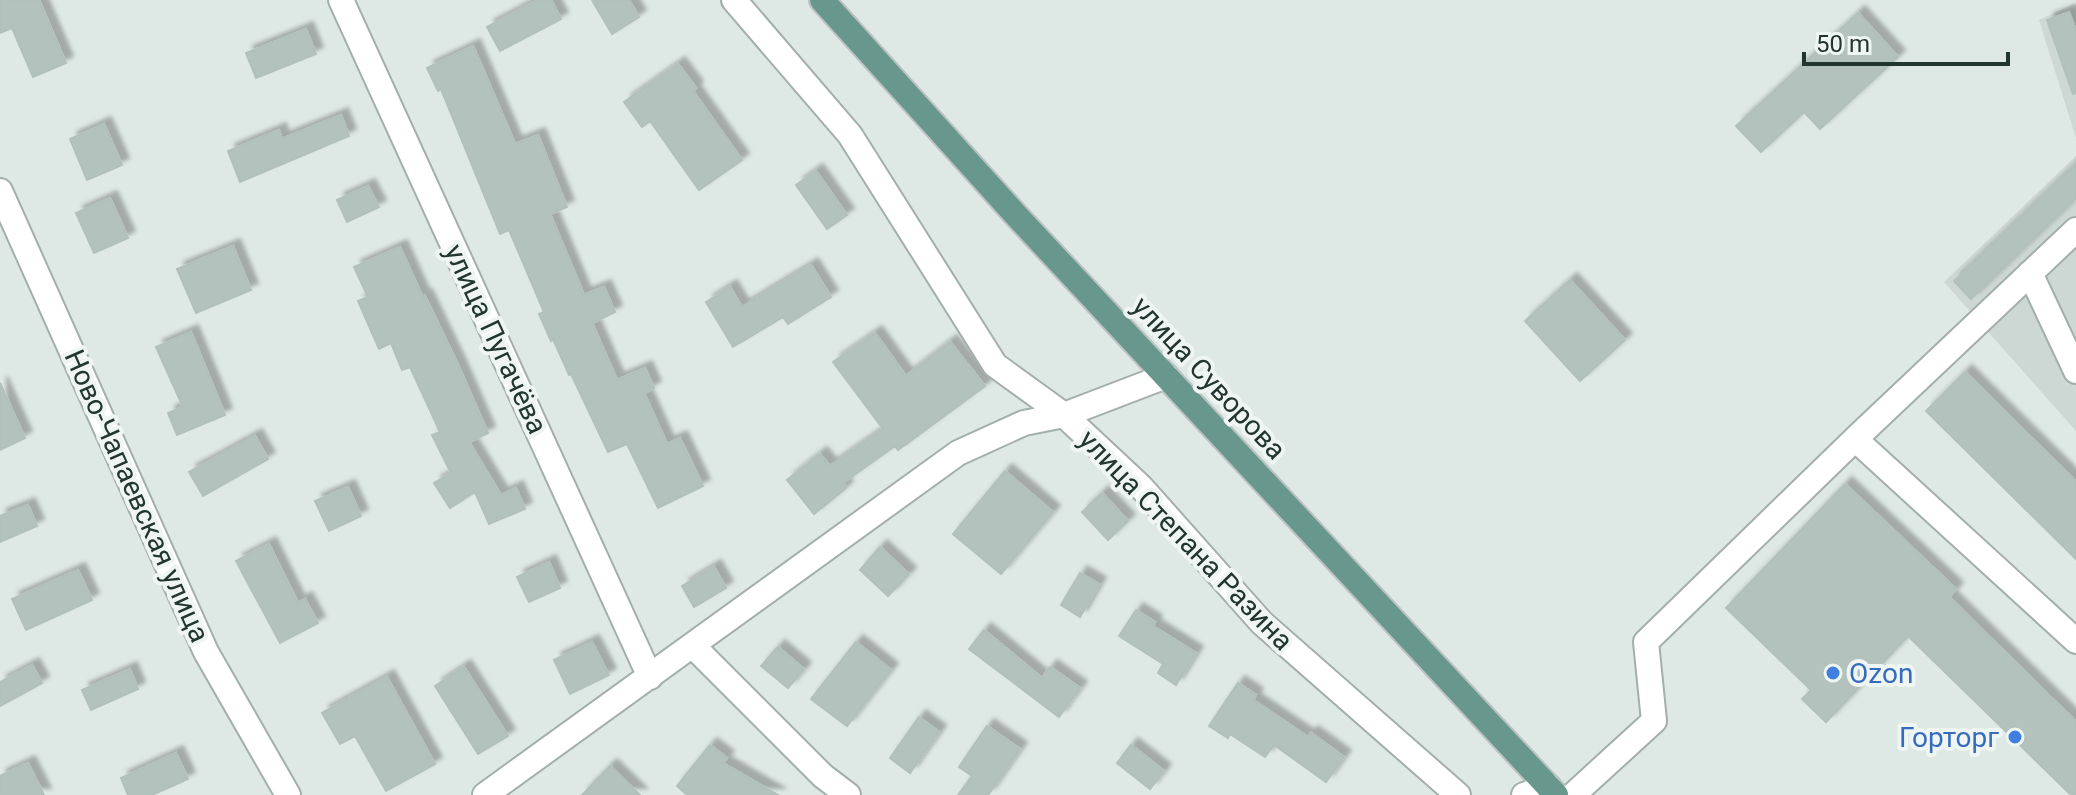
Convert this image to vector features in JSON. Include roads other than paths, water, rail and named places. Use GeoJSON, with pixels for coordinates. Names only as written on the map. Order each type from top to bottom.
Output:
{"type":"FeatureCollection","features":[{"type":"Feature","properties":{"kind":"main road","name":"улица Суворова"},"geometry":{"type":"LineString","coordinates":[[822,0],[1014,213],[1552,790]]}},
{"type":"Feature","properties":{"kind":"street","name":"улица Пугачёва"},"geometry":{"type":"LineString","coordinates":[[341,0],[650,677]]}},
{"type":"Feature","properties":{"kind":"street","name":"улица Степана Разина"},"geometry":{"type":"LineString","coordinates":[[734,0],[850,135],[995,365],[1064,415],[1141,487],[1262,623],[1458,795]]}},
{"type":"Feature","properties":{"kind":"street","name":"Ново-Чапаевская улица"},"geometry":{"type":"LineString","coordinates":[[0,191],[206,652],[288,795]]}},
{"type":"Feature","properties":{"kind":"street"},"geometry":{"type":"LineString","coordinates":[[1573,795],[1654,721],[1646,642],[2076,230]]}},
{"type":"Feature","properties":{"kind":"street"},"geometry":{"type":"LineString","coordinates":[[2030,273],[2076,371]]}},
{"type":"Feature","properties":{"kind":"street"},"geometry":{"type":"LineString","coordinates":[[485,795],[958,453],[1024,423],[1064,415],[1166,376]]}},
{"type":"Feature","properties":{"kind":"street"},"geometry":{"type":"LineString","coordinates":[[1855,439],[2076,641]]}},
{"type":"Feature","properties":{"kind":"street"},"geometry":{"type":"LineString","coordinates":[[693,646],[823,776],[848,795]]}},
{"type":"Feature","properties":{"kind":"street"},"geometry":{"type":"LineString","coordinates":[[1524,795],[1552,790]]}},
{"type":"Feature","properties":{"kind":"place","name":"Ozon"},"geometry":{"type":"Point","coordinates":[1833,673]}},
{"type":"Feature","properties":{"kind":"place","name":"Горторг"},"geometry":{"type":"Point","coordinates":[2015,737]}}]}
